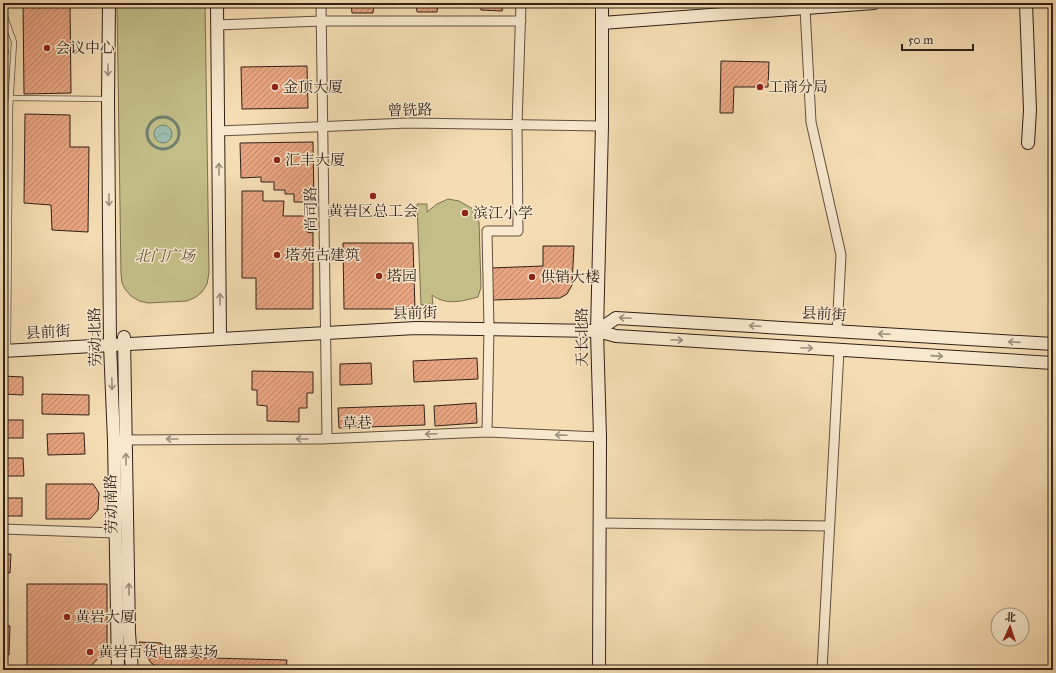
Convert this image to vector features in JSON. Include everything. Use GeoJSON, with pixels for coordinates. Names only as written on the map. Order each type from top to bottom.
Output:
{"type":"FeatureCollection","features":[{"type":"Feature","properties":{"kind":"street","name":"劳动北路"},"geometry":{"type":"LineString","coordinates":[[108,3],[110,342],[120,440],[115,533],[118,670]]}},
{"type":"Feature","properties":{"kind":"street"},"geometry":{"type":"LineString","coordinates":[[217,3],[220,335]]}},
{"type":"Feature","properties":{"kind":"street","name":"尚司路"},"geometry":{"type":"LineString","coordinates":[[321,3],[327,332],[327,438]]}},
{"type":"Feature","properties":{"kind":"street"},"geometry":{"type":"LineString","coordinates":[[487,432],[489,329],[486,231],[518,230],[517,124],[521,3]]}},
{"type":"Feature","properties":{"kind":"street","name":"天长北路"},"geometry":{"type":"LineString","coordinates":[[599,670],[600,437],[597,331],[602,126],[602,3]]}},
{"type":"Feature","properties":{"kind":"street"},"geometry":{"type":"LineString","coordinates":[[602,23],[874,3]]}},
{"type":"Feature","properties":{"kind":"street"},"geometry":{"type":"LineString","coordinates":[[1026,3],[1030,110],[1028,143]]}},
{"type":"Feature","properties":{"kind":"street"},"geometry":{"type":"LineString","coordinates":[[805,8],[811,122],[841,255],[837,331]]}},
{"type":"Feature","properties":{"kind":"street"},"geometry":{"type":"LineString","coordinates":[[217,25],[322,21],[521,21]]}},
{"type":"Feature","properties":{"kind":"street","name":"曾铣路"},"geometry":{"type":"LineString","coordinates":[[218,131],[408,123],[602,126]]}},
{"type":"Feature","properties":{"kind":"street","name":"县前街"},"geometry":{"type":"LineString","coordinates":[[597,331],[616,318],[1053,344]]}},
{"type":"Feature","properties":{"kind":"street","name":"县前街"},"geometry":{"type":"LineString","coordinates":[[5,350],[94,346],[110,342],[220,335],[234,338],[416,328],[597,331],[616,336],[1053,363]]}},
{"type":"Feature","properties":{"kind":"street","name":"劳动南路"},"geometry":{"type":"LineString","coordinates":[[124,341],[120,440],[132,670]]}},
{"type":"Feature","properties":{"kind":"street"},"geometry":{"type":"LineString","coordinates":[[822,670],[839,350]]}},
{"type":"Feature","properties":{"kind":"street","name":"草巷"},"geometry":{"type":"LineString","coordinates":[[120,440],[327,438],[487,432],[600,437]]}},
{"type":"Feature","properties":{"kind":"street"},"geometry":{"type":"LineString","coordinates":[[600,523],[829,526]]}},
{"type":"Feature","properties":{"kind":"street"},"geometry":{"type":"LineString","coordinates":[[3,529],[115,533]]}},
{"type":"Feature","properties":{"kind":"lane"},"geometry":{"type":"LineString","coordinates":[[3,11],[14,42],[10,109],[5,350]]}},
{"type":"Feature","properties":{"kind":"lane"},"geometry":{"type":"LineString","coordinates":[[11,98],[108,99]]}},
{"type":"Feature","properties":{"kind":"lane"},"geometry":{"type":"LineString","coordinates":[[3,101],[10,109]]}},
{"type":"Feature","properties":{"kind":"lane"},"geometry":{"type":"LineString","coordinates":[[3,109],[10,109]]}},
{"type":"Feature","properties":{"kind":"green space","name":"北门广场"},"geometry":{"type":"Polygon","coordinates":[[[117,3],[205,3],[209,273],[207,284],[202,292],[196,297],[187,301],[148,303],[139,301],[131,296],[122,283],[117,3]]]}},
{"type":"Feature","properties":{"kind":"green space"},"geometry":{"type":"Polygon","coordinates":[[[3,109],[10,109],[8,350],[3,350],[3,109]]]}},
{"type":"Feature","properties":{"kind":"green space"},"geometry":{"type":"Polygon","coordinates":[[[448,199],[459,201],[473,209],[479,222],[481,287],[478,297],[449,302],[443,301],[432,295],[433,304],[421,305],[417,204],[427,204],[427,212],[437,204],[448,199]]]}},
{"type":"Feature","properties":{"kind":"water"},"geometry":{"type":"Polygon","coordinates":[[[163,125],[169,128],[172,134],[169,140],[163,143],[157,140],[154,134],[157,128],[163,125]]]}},
{"type":"Feature","properties":{"kind":"building","name":"会议中心"},"geometry":{"type":"Polygon","coordinates":[[[23,3],[70,3],[71,93],[24,94],[23,3]]]}},
{"type":"Feature","properties":{"kind":"building"},"geometry":{"type":"Polygon","coordinates":[[[245,3],[303,3],[303,5],[245,7],[245,3]]]}},
{"type":"Feature","properties":{"kind":"building"},"geometry":{"type":"Polygon","coordinates":[[[351,3],[374,3],[373,13],[352,13],[351,3]]]}},
{"type":"Feature","properties":{"kind":"building"},"geometry":{"type":"Polygon","coordinates":[[[416,3],[438,3],[437,12],[417,12],[416,3]]]}},
{"type":"Feature","properties":{"kind":"building"},"geometry":{"type":"Polygon","coordinates":[[[480,3],[503,3],[502,11],[481,10],[480,3]]]}},
{"type":"Feature","properties":{"kind":"building"},"geometry":{"type":"Polygon","coordinates":[[[3,36],[8,50],[5,85],[3,86],[3,36]]]}},
{"type":"Feature","properties":{"kind":"building","name":"工商分局"},"geometry":{"type":"Polygon","coordinates":[[[721,61],[769,62],[768,87],[734,87],[733,113],[720,113],[721,61]]]}},
{"type":"Feature","properties":{"kind":"building","name":"金顶大厦"},"geometry":{"type":"Polygon","coordinates":[[[307,66],[308,108],[242,109],[241,67],[307,66]]]}},
{"type":"Feature","properties":{"kind":"building"},"geometry":{"type":"Polygon","coordinates":[[[25,114],[70,115],[70,147],[89,147],[88,232],[52,230],[51,205],[24,203],[25,114]]]}},
{"type":"Feature","properties":{"kind":"building","name":"汇丰大厦"},"geometry":{"type":"Polygon","coordinates":[[[313,142],[314,202],[294,202],[294,194],[285,194],[285,190],[274,190],[274,182],[261,182],[261,177],[241,178],[240,143],[313,142]]]}},
{"type":"Feature","properties":{"kind":"building","name":"塔苑古建筑"},"geometry":{"type":"Polygon","coordinates":[[[242,191],[263,191],[263,201],[284,201],[283,216],[308,216],[308,233],[313,232],[313,309],[256,309],[256,278],[242,278],[242,191]]]}},
{"type":"Feature","properties":{"kind":"building","name":"塔园"},"geometry":{"type":"Polygon","coordinates":[[[343,243],[413,243],[415,309],[344,309],[343,243]]]}},
{"type":"Feature","properties":{"kind":"building","name":"供销大楼"},"geometry":{"type":"Polygon","coordinates":[[[543,246],[574,246],[572,285],[567,294],[560,298],[493,300],[491,268],[543,266],[543,246]]]}},
{"type":"Feature","properties":{"kind":"building"},"geometry":{"type":"Polygon","coordinates":[[[477,358],[478,379],[414,382],[413,361],[477,358]]]}},
{"type":"Feature","properties":{"kind":"building"},"geometry":{"type":"Polygon","coordinates":[[[371,363],[372,384],[340,385],[340,364],[371,363]]]}},
{"type":"Feature","properties":{"kind":"building"},"geometry":{"type":"Polygon","coordinates":[[[252,371],[313,372],[313,393],[307,393],[307,408],[299,408],[299,422],[267,421],[267,406],[257,405],[257,390],[252,390],[252,371]]]}},
{"type":"Feature","properties":{"kind":"building"},"geometry":{"type":"Polygon","coordinates":[[[3,376],[23,377],[23,395],[3,394],[3,376]]]}},
{"type":"Feature","properties":{"kind":"building"},"geometry":{"type":"Polygon","coordinates":[[[42,394],[89,395],[89,415],[42,414],[42,394]]]}},
{"type":"Feature","properties":{"kind":"building"},"geometry":{"type":"Polygon","coordinates":[[[476,403],[477,423],[435,426],[434,406],[476,403]]]}},
{"type":"Feature","properties":{"kind":"building"},"geometry":{"type":"Polygon","coordinates":[[[424,405],[425,425],[339,428],[338,408],[424,405]]]}},
{"type":"Feature","properties":{"kind":"building"},"geometry":{"type":"Polygon","coordinates":[[[3,420],[23,420],[23,438],[3,438],[3,420]]]}},
{"type":"Feature","properties":{"kind":"building"},"geometry":{"type":"Polygon","coordinates":[[[84,433],[85,454],[48,455],[47,434],[84,433]]]}},
{"type":"Feature","properties":{"kind":"building"},"geometry":{"type":"Polygon","coordinates":[[[3,458],[23,458],[24,476],[3,476],[3,458]]]}},
{"type":"Feature","properties":{"kind":"building"},"geometry":{"type":"Polygon","coordinates":[[[46,484],[93,484],[99,493],[98,510],[90,519],[46,519],[46,484]]]}},
{"type":"Feature","properties":{"kind":"building"},"geometry":{"type":"Polygon","coordinates":[[[3,498],[22,498],[22,516],[3,516],[3,498]]]}},
{"type":"Feature","properties":{"kind":"building"},"geometry":{"type":"Polygon","coordinates":[[[3,554],[11,554],[10,573],[3,572],[3,554]]]}},
{"type":"Feature","properties":{"kind":"building","name":"黄岩大厦"},"geometry":{"type":"Polygon","coordinates":[[[27,584],[107,584],[107,649],[87,670],[27,670],[27,584]]]}},
{"type":"Feature","properties":{"kind":"building"},"geometry":{"type":"Polygon","coordinates":[[[3,625],[10,626],[9,655],[3,655],[3,625]]]}},
{"type":"Feature","properties":{"kind":"building"},"geometry":{"type":"Polygon","coordinates":[[[139,642],[161,643],[172,657],[287,660],[286,670],[164,670],[151,663],[139,642]]]}},
{"type":"Feature","properties":{"kind":"waterway"},"geometry":{"type":"LineString","coordinates":[[163,117],[169,118],[176,124],[179,133],[178,139],[172,146],[163,149],[157,148],[150,142],[147,133],[148,127],[154,120],[163,117]]}},
{"type":"Feature","properties":{"kind":"place","name":"会议中心"},"geometry":{"type":"Point","coordinates":[47,48]}},
{"type":"Feature","properties":{"kind":"place","name":"金顶大厦"},"geometry":{"type":"Point","coordinates":[275,87]}},
{"type":"Feature","properties":{"kind":"place","name":"工商分局"},"geometry":{"type":"Point","coordinates":[760,87]}},
{"type":"Feature","properties":{"kind":"place","name":"汇丰大厦"},"geometry":{"type":"Point","coordinates":[277,160]}},
{"type":"Feature","properties":{"kind":"place","name":"黄岩区总工会"},"geometry":{"type":"Point","coordinates":[373,196]}},
{"type":"Feature","properties":{"kind":"place","name":"滨江小学"},"geometry":{"type":"Point","coordinates":[465,213]}},
{"type":"Feature","properties":{"kind":"place","name":"塔苑古建筑"},"geometry":{"type":"Point","coordinates":[277,255]}},
{"type":"Feature","properties":{"kind":"place","name":"塔园"},"geometry":{"type":"Point","coordinates":[379,276]}},
{"type":"Feature","properties":{"kind":"place","name":"供销大楼"},"geometry":{"type":"Point","coordinates":[532,277]}},
{"type":"Feature","properties":{"kind":"place","name":"黄岩大厦"},"geometry":{"type":"Point","coordinates":[67,617]}},
{"type":"Feature","properties":{"kind":"place","name":"黄岩百货电器卖场"},"geometry":{"type":"Point","coordinates":[90,652]}}]}
